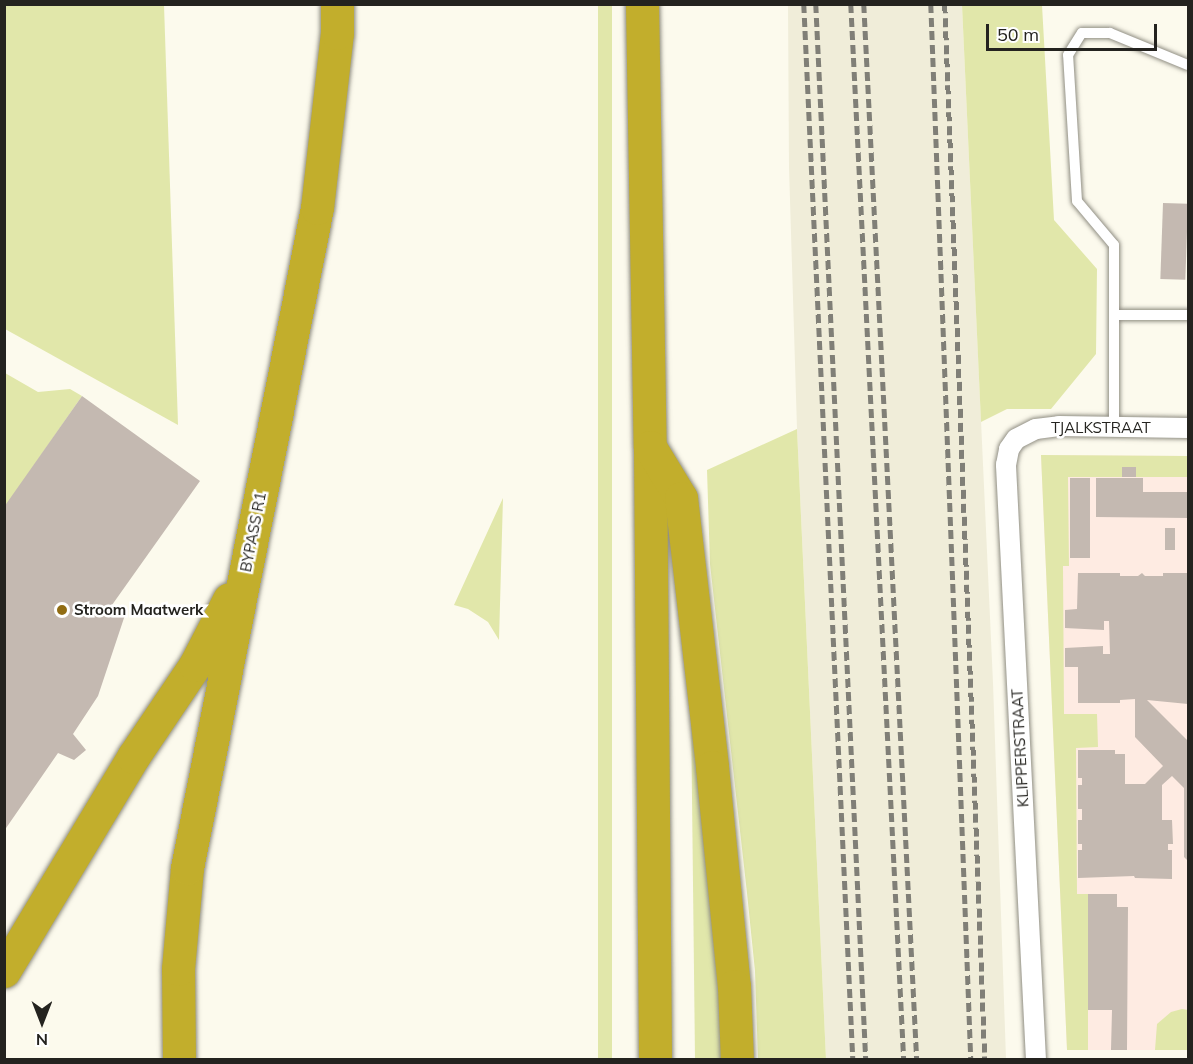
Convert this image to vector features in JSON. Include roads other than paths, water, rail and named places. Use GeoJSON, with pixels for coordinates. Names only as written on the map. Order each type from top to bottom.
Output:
{"type":"FeatureCollection","features":[{"type":"Feature","properties":{"kind":"highway","name":"BYPASS R1"},"geometry":{"type":"LineString","coordinates":[[179,1059],[178,969],[187,868],[317,208],[337,33],[337,4]]}},
{"type":"Feature","properties":{"kind":"highway"},"geometry":{"type":"LineString","coordinates":[[642,4],[650,447],[654,1059]]}},
{"type":"Feature","properties":{"kind":"highway"},"geometry":{"type":"LineString","coordinates":[[650,447],[681,498],[714,778],[734,986],[737,1059]]}},
{"type":"Feature","properties":{"kind":"highway"},"geometry":{"type":"LineString","coordinates":[[4,971],[133,758],[195,665],[247,562]]}},
{"type":"Feature","properties":{"kind":"street","name":"TJALKSTRAAT"},"geometry":{"type":"LineString","coordinates":[[1016,439],[1036,429],[1059,426],[1188,428]]}},
{"type":"Feature","properties":{"kind":"street","name":"KLIPPERSTRAAT"},"geometry":{"type":"LineString","coordinates":[[1016,439],[1009,449],[1006,465],[1036,1059]]}},
{"type":"Feature","properties":{"kind":"lane"},"geometry":{"type":"LineString","coordinates":[[1114,427],[1114,245],[1077,201],[1068,55],[1082,33],[1110,33],[1188,64]]}},
{"type":"Feature","properties":{"kind":"lane"},"geometry":{"type":"LineString","coordinates":[[1114,315],[1188,315]]}},
{"type":"Feature","properties":{"kind":"railway"},"geometry":{"type":"LineString","coordinates":[[804,4],[853,1060]]}},
{"type":"Feature","properties":{"kind":"railway"},"geometry":{"type":"LineString","coordinates":[[816,4],[866,1060]]}},
{"type":"Feature","properties":{"kind":"railway"},"geometry":{"type":"LineString","coordinates":[[851,4],[904,1060]]}},
{"type":"Feature","properties":{"kind":"railway"},"geometry":{"type":"LineString","coordinates":[[864,4],[917,1060]]}},
{"type":"Feature","properties":{"kind":"railway"},"geometry":{"type":"LineString","coordinates":[[931,4],[971,1060]]}},
{"type":"Feature","properties":{"kind":"railway"},"geometry":{"type":"LineString","coordinates":[[945,4],[985,1060]]}},
{"type":"Feature","properties":{"kind":"place","name":"Stroom Maatwerk"},"geometry":{"type":"Point","coordinates":[62,610]}}]}
